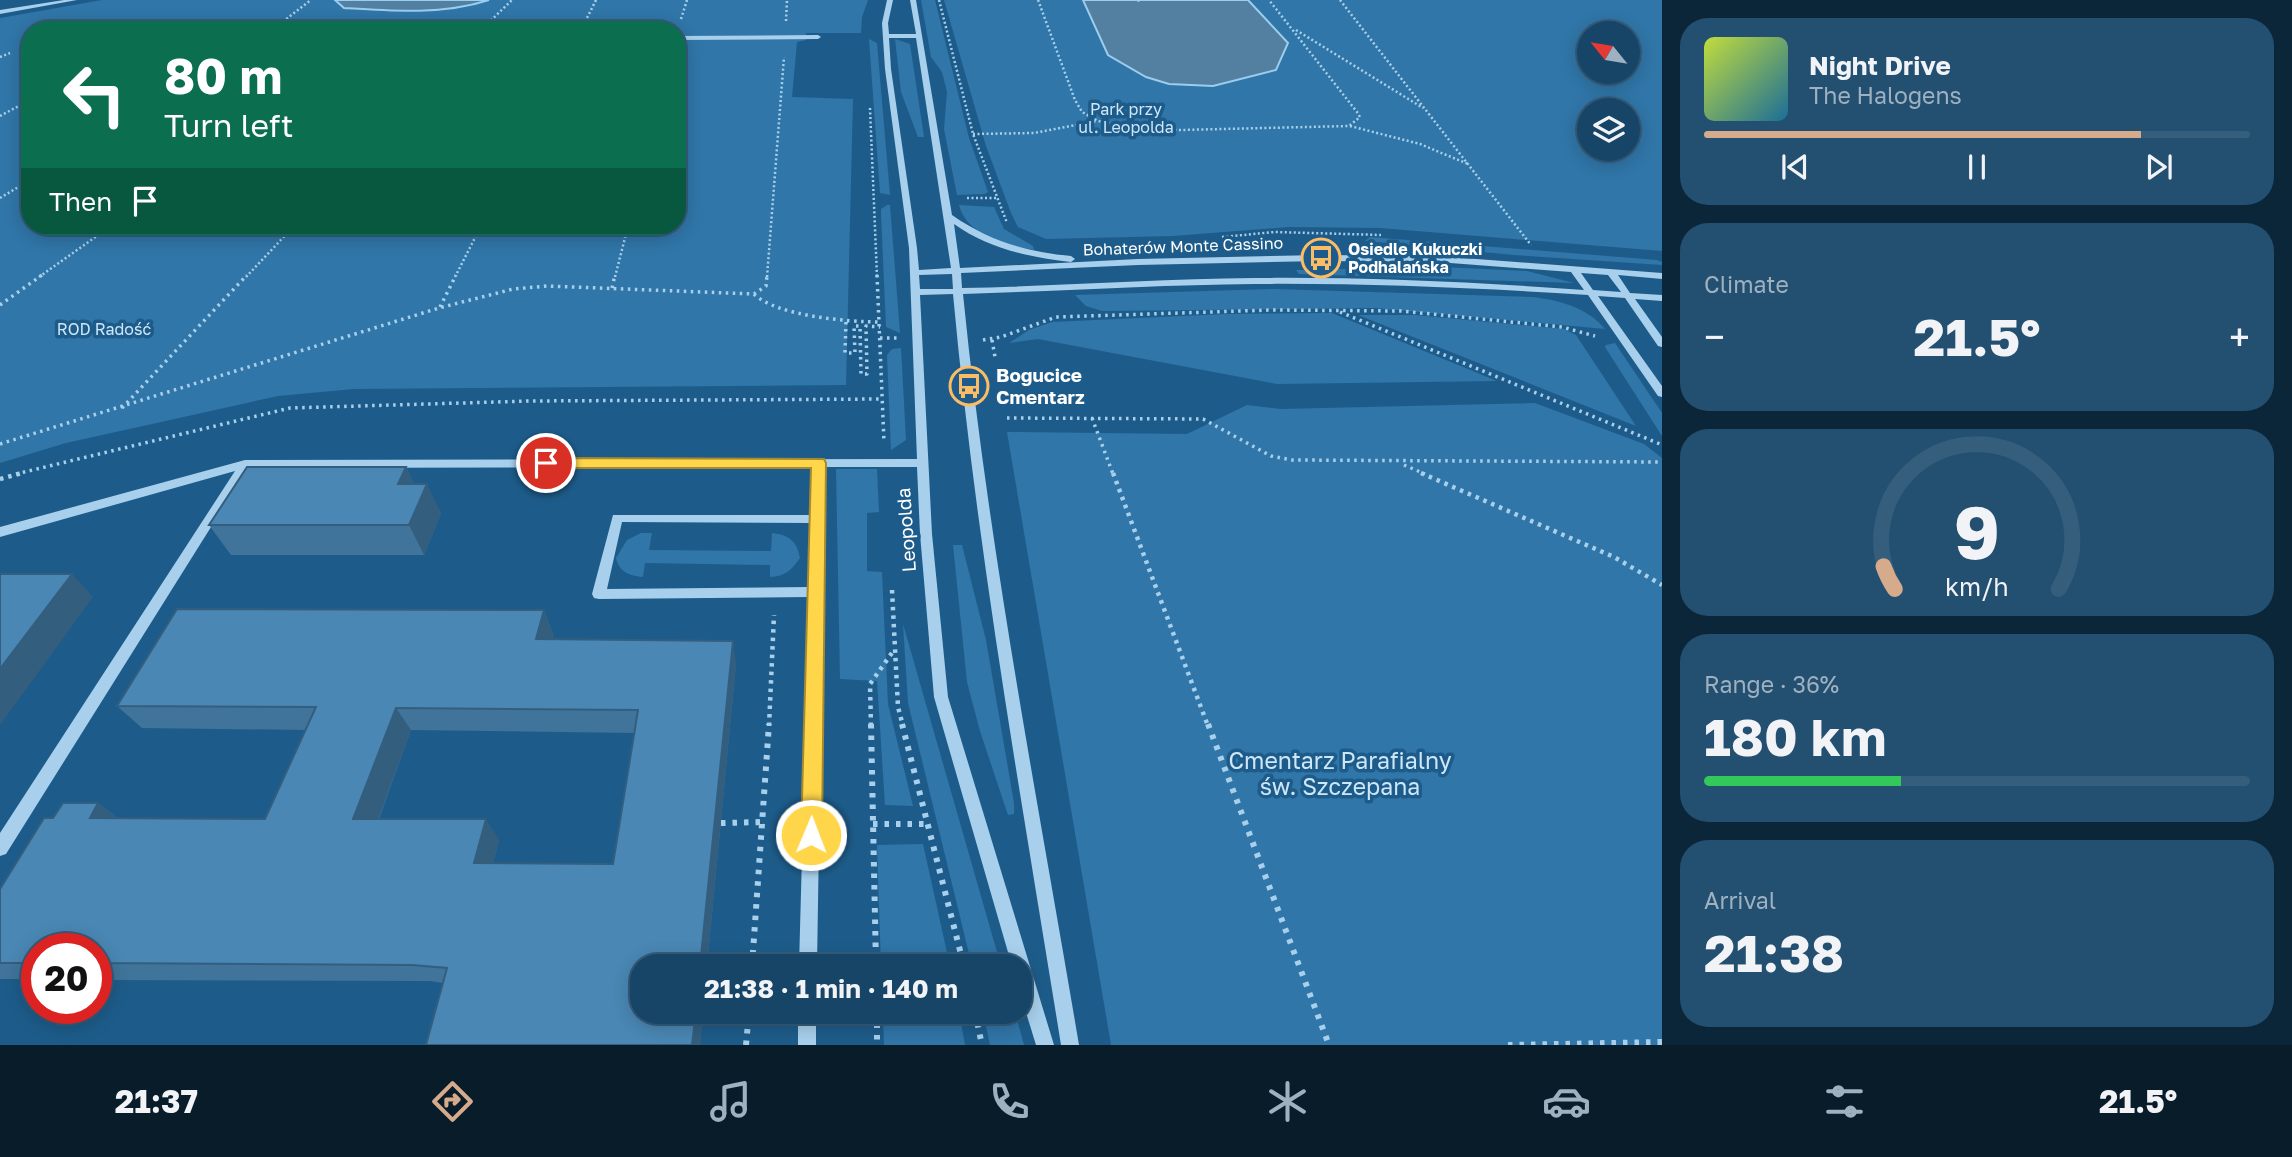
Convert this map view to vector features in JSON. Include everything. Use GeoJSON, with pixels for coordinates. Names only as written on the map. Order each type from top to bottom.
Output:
{"type":"FeatureCollection","features":[{"type":"Feature","properties":{"kind":"street"},"geometry":{"type":"LineString","coordinates":[[0,12],[74,0]]}},
{"type":"Feature","properties":{"kind":"street","name":"Leopolda"},"geometry":{"type":"LineString","coordinates":[[890,0],[885,23],[888,69],[907,191],[914,273],[926,534],[941,697],[1045,1045]]}},
{"type":"Feature","properties":{"kind":"street"},"geometry":{"type":"LineString","coordinates":[[913,0],[957,272],[964,356],[995,587],[1070,1045]]}},
{"type":"Feature","properties":{"kind":"street"},"geometry":{"type":"LineString","coordinates":[[886,36],[918,36]]}},
{"type":"Feature","properties":{"kind":"street"},"geometry":{"type":"LineString","coordinates":[[686,38],[818,37]]}},
{"type":"Feature","properties":{"kind":"street"},"geometry":{"type":"LineString","coordinates":[[948,216],[987,241],[1022,254],[1139,262]]}},
{"type":"Feature","properties":{"kind":"street","name":"Bohaterów Monte Cassino"},"geometry":{"type":"LineString","coordinates":[[914,273],[1139,262],[1321,258],[1437,259],[1662,276]]}},
{"type":"Feature","properties":{"kind":"street"},"geometry":{"type":"LineString","coordinates":[[1573,268],[1662,394]]}},
{"type":"Feature","properties":{"kind":"street"},"geometry":{"type":"LineString","coordinates":[[1611,272],[1662,344]]}},
{"type":"Feature","properties":{"kind":"street","name":"Bohaterów Monte Cassino"},"geometry":{"type":"LineString","coordinates":[[915,292],[1302,281],[1428,284],[1662,298]]}},
{"type":"Feature","properties":{"kind":"street"},"geometry":{"type":"LineString","coordinates":[[808,954],[819,463]]}},
{"type":"Feature","properties":{"kind":"street"},"geometry":{"type":"LineString","coordinates":[[0,531],[245,464],[924,463]]}},
{"type":"Feature","properties":{"kind":"street"},"geometry":{"type":"LineString","coordinates":[[0,848],[245,464]]}},
{"type":"Feature","properties":{"kind":"street"},"geometry":{"type":"LineString","coordinates":[[816,592],[598,594],[617,518],[818,519]]}},
{"type":"Feature","properties":{"kind":"street"},"geometry":{"type":"LineString","coordinates":[[807,1024],[807,1045]]}},
{"type":"Feature","properties":{"kind":"path"},"geometry":{"type":"LineString","coordinates":[[284,21],[311,0]]}},
{"type":"Feature","properties":{"kind":"path"},"geometry":{"type":"LineString","coordinates":[[490,21],[512,0]]}},
{"type":"Feature","properties":{"kind":"path"},"geometry":{"type":"LineString","coordinates":[[586,21],[596,0]]}},
{"type":"Feature","properties":{"kind":"path"},"geometry":{"type":"LineString","coordinates":[[681,20],[687,0]]}},
{"type":"Feature","properties":{"kind":"path"},"geometry":{"type":"LineString","coordinates":[[0,444],[439,308],[513,289],[547,286],[754,294],[766,286],[786,0]]}},
{"type":"Feature","properties":{"kind":"path"},"geometry":{"type":"LineString","coordinates":[[939,0],[973,134],[996,198],[1011,229]]}},
{"type":"Feature","properties":{"kind":"path"},"geometry":{"type":"LineString","coordinates":[[1038,0],[1075,100],[1082,112],[1098,121],[1134,128],[1181,130],[1349,126],[1420,144],[1469,164]]}},
{"type":"Feature","properties":{"kind":"path"},"geometry":{"type":"LineString","coordinates":[[1269,0],[1360,117],[1349,126]]}},
{"type":"Feature","properties":{"kind":"path"},"geometry":{"type":"LineString","coordinates":[[1340,0],[1534,248]]}},
{"type":"Feature","properties":{"kind":"path"},"geometry":{"type":"LineString","coordinates":[[1292,28],[1427,110]]}},
{"type":"Feature","properties":{"kind":"path"},"geometry":{"type":"LineString","coordinates":[[0,116],[21,105]]}},
{"type":"Feature","properties":{"kind":"path"},"geometry":{"type":"LineString","coordinates":[[973,134],[1034,133],[1098,121]]}},
{"type":"Feature","properties":{"kind":"path"},"geometry":{"type":"LineString","coordinates":[[0,198],[21,185]]}},
{"type":"Feature","properties":{"kind":"path"},"geometry":{"type":"LineString","coordinates":[[958,198],[996,198]]}},
{"type":"Feature","properties":{"kind":"path"},"geometry":{"type":"LineString","coordinates":[[875,199],[885,463]]}},
{"type":"Feature","properties":{"kind":"path"},"geometry":{"type":"LineString","coordinates":[[0,305],[98,235]]}},
{"type":"Feature","properties":{"kind":"path"},"geometry":{"type":"LineString","coordinates":[[121,408],[285,235]]}},
{"type":"Feature","properties":{"kind":"path"},"geometry":{"type":"LineString","coordinates":[[439,308],[476,235]]}},
{"type":"Feature","properties":{"kind":"path"},"geometry":{"type":"LineString","coordinates":[[612,288],[626,235]]}},
{"type":"Feature","properties":{"kind":"path"},"geometry":{"type":"LineString","coordinates":[[754,294],[764,304],[846,322],[880,324]]}},
{"type":"Feature","properties":{"kind":"path"},"geometry":{"type":"LineString","coordinates":[[984,340],[992,340],[1048,319],[1070,316],[1207,310],[1414,312],[1562,327],[1600,336]]}},
{"type":"Feature","properties":{"kind":"path"},"geometry":{"type":"LineString","coordinates":[[1336,310],[1660,444]]}},
{"type":"Feature","properties":{"kind":"path"},"geometry":{"type":"LineString","coordinates":[[846,322],[845,353],[855,353],[854,326],[860,326],[861,374],[867,374],[866,327],[880,324]]}},
{"type":"Feature","properties":{"kind":"path"},"geometry":{"type":"LineString","coordinates":[[880,338],[901,338]]}},
{"type":"Feature","properties":{"kind":"path"},"geometry":{"type":"LineString","coordinates":[[992,340],[995,357]]}},
{"type":"Feature","properties":{"kind":"path"},"geometry":{"type":"LineString","coordinates":[[0,479],[51,464],[290,408],[530,401],[883,399]]}},
{"type":"Feature","properties":{"kind":"path"},"geometry":{"type":"LineString","coordinates":[[1007,418],[1203,419],[1271,456],[1292,460],[1400,463],[1662,463]]}},
{"type":"Feature","properties":{"kind":"path"},"geometry":{"type":"LineString","coordinates":[[1092,418],[1329,1045]]}},
{"type":"Feature","properties":{"kind":"path"},"geometry":{"type":"LineString","coordinates":[[1400,463],[1614,557],[1662,585]]}},
{"type":"Feature","properties":{"kind":"path"},"geometry":{"type":"LineString","coordinates":[[892,590],[898,707],[961,954]]}},
{"type":"Feature","properties":{"kind":"path"},"geometry":{"type":"LineString","coordinates":[[753,954],[764,822],[775,593]]}},
{"type":"Feature","properties":{"kind":"path"},"geometry":{"type":"LineString","coordinates":[[876,954],[870,684],[895,649]]}},
{"type":"Feature","properties":{"kind":"path"},"geometry":{"type":"LineString","coordinates":[[721,823],[764,822]]}},
{"type":"Feature","properties":{"kind":"path"},"geometry":{"type":"LineString","coordinates":[[873,824],[928,824]]}},
{"type":"Feature","properties":{"kind":"path"},"geometry":{"type":"LineString","coordinates":[[746,1045],[748,1024]]}},
{"type":"Feature","properties":{"kind":"path"},"geometry":{"type":"LineString","coordinates":[[877,1024],[877,1045]]}},
{"type":"Feature","properties":{"kind":"path"},"geometry":{"type":"LineString","coordinates":[[978,1024],[982,1045]]}},
{"type":"Feature","properties":{"kind":"path"},"geometry":{"type":"LineString","coordinates":[[1508,1045],[1662,1042]]}},
{"type":"Feature","properties":{"kind":"green space","name":"ROD Radość"},"geometry":{"type":"Polygon","coordinates":[[[102,0],[868,0],[862,17],[861,33],[806,33],[806,40],[797,42],[792,97],[853,99],[846,385],[354,389],[278,396],[66,443],[0,463],[0,18],[102,0]]]}},
{"type":"Feature","properties":{"kind":"green space"},"geometry":{"type":"Polygon","coordinates":[[[921,0],[935,0],[969,138],[988,192],[985,194],[957,195],[944,129],[947,92],[942,72],[931,57],[921,0]]]}},
{"type":"Feature","properties":{"kind":"green space","name":"Park przy ul. Leopolda"},"geometry":{"type":"Polygon","coordinates":[[[944,0],[1662,0],[1662,251],[1380,228],[1288,227],[1173,236],[1046,239],[1018,227],[986,146],[944,0]]]}},
{"type":"Feature","properties":{"kind":"green space"},"geometry":{"type":"Polygon","coordinates":[[[869,39],[877,43],[890,195],[880,193],[869,39]]]}},
{"type":"Feature","properties":{"kind":"green space"},"geometry":{"type":"Polygon","coordinates":[[[895,39],[910,44],[924,137],[918,137],[901,92],[895,39]]]}},
{"type":"Feature","properties":{"kind":"green space"},"geometry":{"type":"Polygon","coordinates":[[[890,205],[900,333],[886,327],[881,209],[890,205]]]}},
{"type":"Feature","properties":{"kind":"green space"},"geometry":{"type":"Polygon","coordinates":[[[959,205],[994,207],[1004,229],[1033,246],[1034,250],[1000,242],[979,232],[963,216],[959,205]]]}},
{"type":"Feature","properties":{"kind":"green space"},"geometry":{"type":"Polygon","coordinates":[[[1370,237],[1657,260],[1662,262],[1662,265],[1365,241],[1370,237]]]}},
{"type":"Feature","properties":{"kind":"green space"},"geometry":{"type":"Polygon","coordinates":[[[1441,267],[1527,271],[1574,283],[1299,274],[1296,270],[1441,267]]]}},
{"type":"Feature","properties":{"kind":"green space"},"geometry":{"type":"Polygon","coordinates":[[[1274,289],[1532,297],[1573,306],[1605,329],[1375,308],[1102,311],[1086,306],[1075,295],[1274,289]]]}},
{"type":"Feature","properties":{"kind":"green space"},"geometry":{"type":"Polygon","coordinates":[[[1332,313],[1497,381],[1277,384],[1038,339],[1009,343],[1029,330],[1052,322],[1225,314],[1332,313]]]}},
{"type":"Feature","properties":{"kind":"green space"},"geometry":{"type":"Polygon","coordinates":[[[1358,315],[1415,315],[1564,329],[1576,335],[1636,426],[1358,315]]]}},
{"type":"Feature","properties":{"kind":"green space"},"geometry":{"type":"Polygon","coordinates":[[[1615,343],[1662,413],[1662,436],[1605,347],[1615,343]]]}},
{"type":"Feature","properties":{"kind":"green space"},"geometry":{"type":"Polygon","coordinates":[[[901,348],[906,440],[891,450],[887,355],[892,349],[901,348]]]}},
{"type":"Feature","properties":{"kind":"green space","name":"Cmentarz Parafialny św. Szczepana"},"geometry":{"type":"Polygon","coordinates":[[[1535,403],[1644,444],[1662,458],[1662,1045],[1111,1045],[1007,432],[1187,434],[1247,405],[1281,409],[1535,403]]]}},
{"type":"Feature","properties":{"kind":"green space"},"geometry":{"type":"Polygon","coordinates":[[[836,469],[877,469],[879,512],[867,513],[867,571],[882,572],[888,704],[913,806],[885,805],[877,681],[840,679],[836,469]]]}},
{"type":"Feature","properties":{"kind":"green space"},"geometry":{"type":"Polygon","coordinates":[[[641,533],[652,533],[649,550],[771,551],[772,533],[791,540],[797,547],[800,558],[787,572],[770,577],[770,565],[645,563],[643,577],[622,570],[616,558],[627,540],[641,533]]]}},
{"type":"Feature","properties":{"kind":"green space"},"geometry":{"type":"Polygon","coordinates":[[[953,545],[962,545],[986,640],[1014,814],[1008,815],[967,682],[953,545]]]}},
{"type":"Feature","properties":{"kind":"green space"},"geometry":{"type":"Polygon","coordinates":[[[903,624],[998,954],[969,954],[908,703],[903,624]]]}},
{"type":"Feature","properties":{"kind":"green space"},"geometry":{"type":"Polygon","coordinates":[[[923,844],[947,954],[881,954],[877,845],[923,844]]]}},
{"type":"Feature","properties":{"kind":"green space"},"geometry":{"type":"Polygon","coordinates":[[[883,1024],[961,1024],[965,1045],[884,1045],[883,1024]]]}},
{"type":"Feature","properties":{"kind":"green space"},"geometry":{"type":"Polygon","coordinates":[[[986,1024],[1018,1024],[1024,1045],[990,1045],[986,1024]]]}},
{"type":"Feature","properties":{"kind":"shaded area"},"geometry":{"type":"Polygon","coordinates":[[[335,0],[489,0],[454,8],[417,11],[344,8],[335,0]]]}},
{"type":"Feature","properties":{"kind":"shaded area"},"geometry":{"type":"Polygon","coordinates":[[[1083,0],[1248,0],[1288,43],[1276,70],[1213,86],[1169,84],[1146,77],[1108,55],[1083,0]]]}},
{"type":"Feature","properties":{"kind":"building"},"geometry":{"type":"Polygon","coordinates":[[[247,467],[406,467],[398,484],[427,484],[409,525],[209,525],[247,467]]]}},
{"type":"Feature","properties":{"kind":"building"},"geometry":{"type":"Polygon","coordinates":[[[0,574],[72,574],[0,669],[0,574]]]}},
{"type":"Feature","properties":{"kind":"building"},"geometry":{"type":"Polygon","coordinates":[[[177,609],[544,610],[536,639],[733,641],[701,954],[630,954],[630,1024],[695,1024],[692,1045],[426,1045],[447,968],[412,965],[112,963],[112,933],[21,933],[21,963],[0,963],[0,889],[44,818],[53,818],[63,803],[98,803],[90,818],[265,819],[316,707],[117,706],[177,609]],[[396,708],[353,819],[486,819],[474,863],[613,864],[638,710],[396,708]]]}},
{"type":"Feature","properties":{"kind":"place","name":"Osiedle Kukuczki Podhalańska"},"geometry":{"type":"Point","coordinates":[1321,258]}},
{"type":"Feature","properties":{"kind":"place","name":"Bogucice Cmentarz"},"geometry":{"type":"Point","coordinates":[969,386]}},
{"type":"Feature","properties":{"kind":"route"},"geometry":{"type":"LineString","coordinates":[[546,463],[819,463],[811,835]]}}]}
